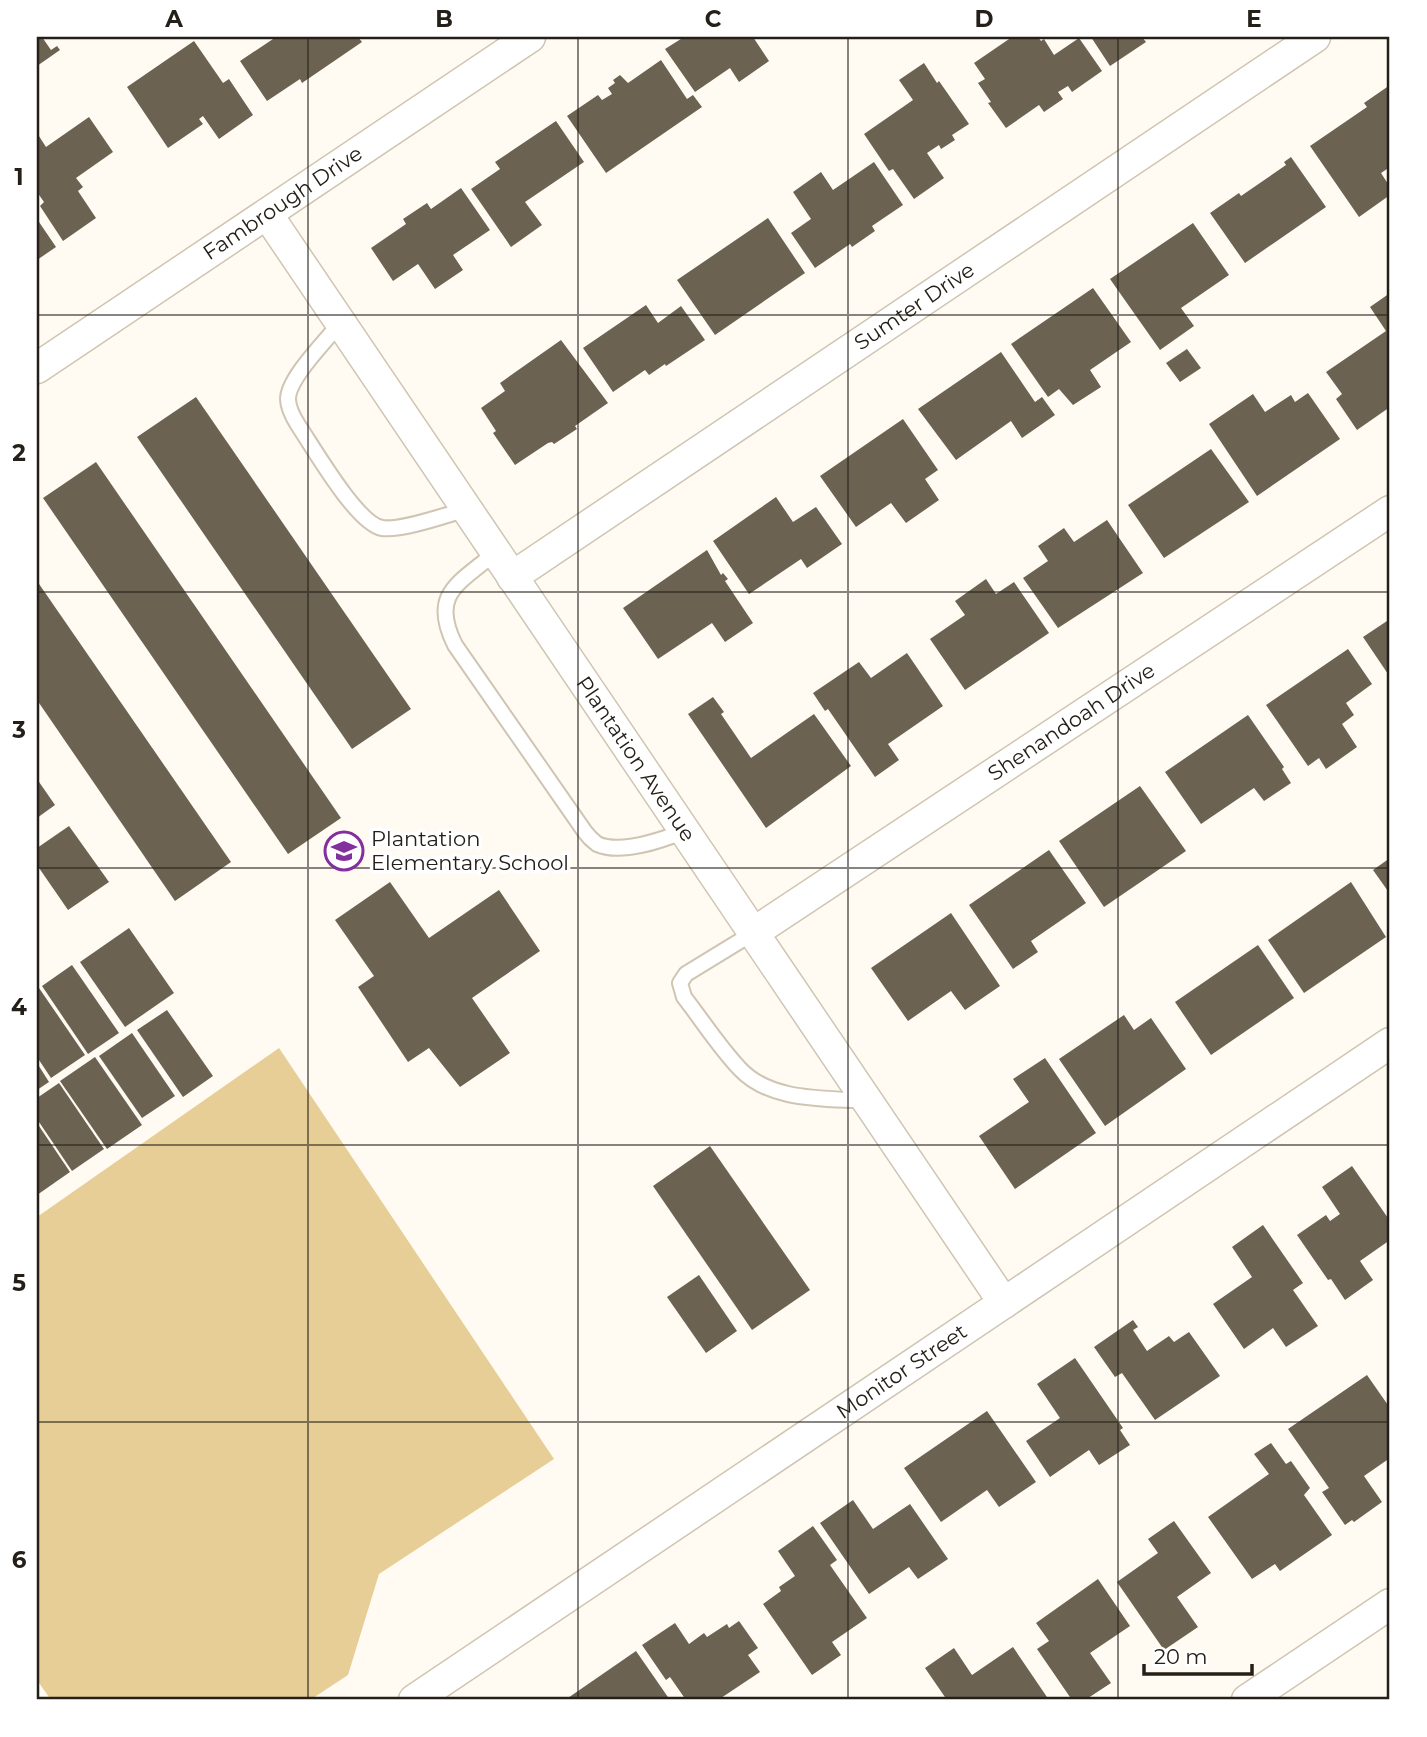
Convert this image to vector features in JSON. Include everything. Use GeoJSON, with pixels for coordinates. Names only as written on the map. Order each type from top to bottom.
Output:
{"type":"FeatureCollection","features":[{"type":"Feature","properties":{"kind":"street","name":"Fambrough Drive"},"geometry":{"type":"LineString","coordinates":[[37,369],[530,37]]}},
{"type":"Feature","properties":{"kind":"street","name":"Sumter Drive"},"geometry":{"type":"LineString","coordinates":[[512,577],[1315,37]]}},
{"type":"Feature","properties":{"kind":"street","name":"Plantation Avenue"},"geometry":{"type":"LineString","coordinates":[[267,214],[1004,1303]]}},
{"type":"Feature","properties":{"kind":"street","name":"Shenandoah Drive"},"geometry":{"type":"LineString","coordinates":[[753,933],[1390,512]]}},
{"type":"Feature","properties":{"kind":"street","name":"Monitor Street"},"geometry":{"type":"LineString","coordinates":[[414,1700],[1390,1043]]}},
{"type":"Feature","properties":{"kind":"street"},"geometry":{"type":"LineString","coordinates":[[1247,1700],[1390,1604]]}},
{"type":"Feature","properties":{"kind":"lane"},"geometry":{"type":"LineString","coordinates":[[340,323],[293,382],[288,398],[298,425],[356,510],[369,523],[380,528],[394,528],[467,509]]}},
{"type":"Feature","properties":{"kind":"lane"},"geometry":{"type":"LineString","coordinates":[[496,552],[457,585],[445,601],[443,613],[454,645],[585,832],[596,843],[612,848],[635,846],[685,831]]}},
{"type":"Feature","properties":{"kind":"lane"},"geometry":{"type":"LineString","coordinates":[[753,933],[686,974],[680,983],[684,996],[741,1070],[758,1083],[776,1091],[804,1097],[867,1101]]}},
{"type":"Feature","properties":{"kind":"shaded area"},"geometry":{"type":"Polygon","coordinates":[[[279,1048],[554,1459],[379,1574],[348,1675],[310,1700],[51,1700],[37,1680],[37,1217],[279,1048]]]}},
{"type":"Feature","properties":{"kind":"building"},"geometry":{"type":"Polygon","coordinates":[[[37,37],[42,37],[51,50],[57,46],[60,50],[37,66],[37,37]]]}},
{"type":"Feature","properties":{"kind":"building"},"geometry":{"type":"Polygon","coordinates":[[[276,37],[358,37],[362,42],[302,83],[300,79],[267,101],[240,61],[276,37]]]}},
{"type":"Feature","properties":{"kind":"building"},"geometry":{"type":"Polygon","coordinates":[[[684,37],[753,37],[769,61],[739,82],[730,68],[695,92],[665,49],[684,37]]]}},
{"type":"Feature","properties":{"kind":"building"},"geometry":{"type":"Polygon","coordinates":[[[1012,37],[1038,37],[1041,41],[1044,39],[1054,55],[1079,38],[1102,71],[1072,92],[1068,86],[1058,92],[1063,99],[1044,112],[1039,105],[1006,128],[978,83],[985,79],[974,63],[1012,37]]]}},
{"type":"Feature","properties":{"kind":"building"},"geometry":{"type":"Polygon","coordinates":[[[1091,37],[1142,37],[1146,42],[1110,66],[1091,37]]]}},
{"type":"Feature","properties":{"kind":"building"},"geometry":{"type":"Polygon","coordinates":[[[194,41],[223,83],[229,79],[253,115],[219,139],[203,116],[199,119],[203,124],[168,148],[127,87],[194,41]]]}},
{"type":"Feature","properties":{"kind":"building"},"geometry":{"type":"Polygon","coordinates":[[[661,60],[687,99],[693,95],[702,107],[606,173],[567,116],[598,95],[602,100],[612,94],[608,88],[620,75],[628,83],[661,60]]]}},
{"type":"Feature","properties":{"kind":"building"},"geometry":{"type":"Polygon","coordinates":[[[924,63],[969,124],[952,135],[955,140],[941,149],[939,145],[927,153],[944,178],[914,199],[893,169],[889,171],[864,134],[913,100],[899,80],[924,63]]]}},
{"type":"Feature","properties":{"kind":"building"},"geometry":{"type":"Polygon","coordinates":[[[1390,85],[1390,167],[1381,173],[1390,187],[1390,195],[1359,217],[1310,146],[1367,107],[1364,103],[1390,85]]]}},
{"type":"Feature","properties":{"kind":"building"},"geometry":{"type":"Polygon","coordinates":[[[89,117],[113,152],[76,178],[83,187],[78,191],[96,218],[63,241],[40,206],[44,202],[37,192],[37,133],[46,147],[89,117]]]}},
{"type":"Feature","properties":{"kind":"building"},"geometry":{"type":"Polygon","coordinates":[[[556,121],[584,162],[525,202],[542,225],[511,247],[471,189],[500,169],[495,162],[556,121]]]}},
{"type":"Feature","properties":{"kind":"building"},"geometry":{"type":"Polygon","coordinates":[[[1291,157],[1326,207],[1245,263],[1210,213],[1239,193],[1241,196],[1286,165],[1284,162],[1291,157]]]}},
{"type":"Feature","properties":{"kind":"building"},"geometry":{"type":"Polygon","coordinates":[[[874,162],[903,205],[872,226],[875,231],[815,268],[791,233],[811,219],[793,192],[821,172],[833,190],[874,162]]]}},
{"type":"Feature","properties":{"kind":"building"},"geometry":{"type":"Polygon","coordinates":[[[461,188],[490,230],[453,255],[463,270],[435,289],[418,264],[393,281],[371,248],[406,224],[403,219],[427,203],[431,209],[461,188]]]}},
{"type":"Feature","properties":{"kind":"building"},"geometry":{"type":"Polygon","coordinates":[[[768,218],[805,273],[715,335],[677,280],[768,218]]]}},
{"type":"Feature","properties":{"kind":"building"},"geometry":{"type":"Polygon","coordinates":[[[37,219],[56,247],[37,260],[37,219]]]}},
{"type":"Feature","properties":{"kind":"building"},"geometry":{"type":"Polygon","coordinates":[[[1193,223],[1229,275],[1181,308],[1194,326],[1160,350],[1110,279],[1193,223]]]}},
{"type":"Feature","properties":{"kind":"building"},"geometry":{"type":"Polygon","coordinates":[[[1093,288],[1131,342],[1090,370],[1101,387],[1073,405],[1059,389],[1048,397],[1011,344],[1093,288]]]}},
{"type":"Feature","properties":{"kind":"building"},"geometry":{"type":"Polygon","coordinates":[[[1390,293],[1390,407],[1357,430],[1336,399],[1342,394],[1326,372],[1386,331],[1370,307],[1390,293]]]}},
{"type":"Feature","properties":{"kind":"building"},"geometry":{"type":"Polygon","coordinates":[[[646,305],[658,323],[681,306],[705,340],[666,366],[665,364],[649,375],[645,370],[613,392],[583,348],[646,305]]]}},
{"type":"Feature","properties":{"kind":"building"},"geometry":{"type":"Polygon","coordinates":[[[561,340],[608,403],[575,426],[577,429],[554,444],[548,443],[515,465],[493,433],[496,431],[481,408],[505,391],[500,383],[561,340]]]}},
{"type":"Feature","properties":{"kind":"building"},"geometry":{"type":"Polygon","coordinates":[[[1187,349],[1201,368],[1180,382],[1166,363],[1187,349]]]}},
{"type":"Feature","properties":{"kind":"building"},"geometry":{"type":"Polygon","coordinates":[[[1001,352],[1035,402],[1042,397],[1055,415],[1022,438],[1011,421],[956,460],[918,409],[1001,352]]]}},
{"type":"Feature","properties":{"kind":"building"},"geometry":{"type":"Polygon","coordinates":[[[1308,393],[1340,439],[1257,496],[1209,424],[1253,394],[1265,412],[1291,395],[1295,402],[1308,393]]]}},
{"type":"Feature","properties":{"kind":"building"},"geometry":{"type":"Polygon","coordinates":[[[196,397],[411,709],[352,749],[137,437],[196,397]]]}},
{"type":"Feature","properties":{"kind":"building"},"geometry":{"type":"Polygon","coordinates":[[[903,419],[938,470],[925,479],[939,500],[906,523],[891,503],[856,527],[820,476],[903,419]]]}},
{"type":"Feature","properties":{"kind":"building"},"geometry":{"type":"Polygon","coordinates":[[[1211,449],[1249,502],[1164,558],[1128,505],[1211,449]]]}},
{"type":"Feature","properties":{"kind":"building"},"geometry":{"type":"Polygon","coordinates":[[[96,462],[341,818],[288,854],[43,498],[96,462]]]}},
{"type":"Feature","properties":{"kind":"building"},"geometry":{"type":"Polygon","coordinates":[[[776,497],[793,522],[816,507],[842,544],[807,568],[801,559],[749,594],[713,541],[776,497]]]}},
{"type":"Feature","properties":{"kind":"building"},"geometry":{"type":"Polygon","coordinates":[[[1107,520],[1143,573],[1058,628],[1023,578],[1048,561],[1038,546],[1064,528],[1074,542],[1107,520]]]}},
{"type":"Feature","properties":{"kind":"building"},"geometry":{"type":"Polygon","coordinates":[[[707,550],[721,575],[723,573],[728,579],[725,581],[753,623],[725,642],[712,623],[658,659],[623,608],[707,550]]]}},
{"type":"Feature","properties":{"kind":"building"},"geometry":{"type":"Polygon","coordinates":[[[986,579],[996,594],[1014,582],[1049,633],[965,690],[930,639],[965,615],[955,601],[986,579]]]}},
{"type":"Feature","properties":{"kind":"building"},"geometry":{"type":"Polygon","coordinates":[[[37,581],[231,862],[175,901],[37,700],[37,581]]]}},
{"type":"Feature","properties":{"kind":"building"},"geometry":{"type":"Polygon","coordinates":[[[1390,619],[1390,677],[1363,637],[1390,619]]]}},
{"type":"Feature","properties":{"kind":"building"},"geometry":{"type":"Polygon","coordinates":[[[1348,649],[1372,684],[1346,703],[1354,715],[1342,724],[1357,747],[1326,769],[1319,758],[1308,766],[1266,705],[1348,649]]]}},
{"type":"Feature","properties":{"kind":"building"},"geometry":{"type":"Polygon","coordinates":[[[907,653],[943,706],[888,744],[899,760],[875,777],[828,709],[825,711],[813,693],[859,662],[871,678],[907,653]]]}},
{"type":"Feature","properties":{"kind":"building"},"geometry":{"type":"Polygon","coordinates":[[[713,697],[724,712],[721,714],[751,758],[814,714],[851,766],[766,828],[688,714],[713,697]]]}},
{"type":"Feature","properties":{"kind":"building"},"geometry":{"type":"Polygon","coordinates":[[[1248,715],[1284,767],[1282,769],[1291,783],[1264,801],[1254,788],[1201,824],[1165,772],[1248,715]]]}},
{"type":"Feature","properties":{"kind":"building"},"geometry":{"type":"Polygon","coordinates":[[[37,779],[55,805],[37,818],[37,779]]]}},
{"type":"Feature","properties":{"kind":"building"},"geometry":{"type":"Polygon","coordinates":[[[1140,786],[1186,851],[1104,907],[1059,841],[1140,786]]]}},
{"type":"Feature","properties":{"kind":"building"},"geometry":{"type":"Polygon","coordinates":[[[69,826],[109,882],[68,910],[37,865],[37,848],[69,826]]]}},
{"type":"Feature","properties":{"kind":"building"},"geometry":{"type":"Polygon","coordinates":[[[1049,850],[1086,903],[1031,941],[1038,952],[1013,969],[969,905],[1049,850]]]}},
{"type":"Feature","properties":{"kind":"building"},"geometry":{"type":"Polygon","coordinates":[[[1390,858],[1390,894],[1373,870],[1390,858]]]}},
{"type":"Feature","properties":{"kind":"building"},"geometry":{"type":"Polygon","coordinates":[[[390,882],[429,938],[499,890],[540,951],[472,998],[510,1053],[460,1087],[429,1048],[408,1062],[358,987],[374,976],[335,920],[390,882]]]}},
{"type":"Feature","properties":{"kind":"building"},"geometry":{"type":"Polygon","coordinates":[[[1351,882],[1386,937],[1304,993],[1268,940],[1351,882]]]}},
{"type":"Feature","properties":{"kind":"building"},"geometry":{"type":"Polygon","coordinates":[[[951,913],[1000,986],[965,1010],[951,991],[908,1021],[871,968],[951,913]]]}},
{"type":"Feature","properties":{"kind":"building"},"geometry":{"type":"Polygon","coordinates":[[[129,928],[174,993],[125,1027],[80,962],[129,928]]]}},
{"type":"Feature","properties":{"kind":"building"},"geometry":{"type":"Polygon","coordinates":[[[1258,945],[1294,998],[1211,1055],[1175,1002],[1258,945]]]}},
{"type":"Feature","properties":{"kind":"building"},"geometry":{"type":"Polygon","coordinates":[[[72,965],[119,1033],[88,1054],[42,986],[72,965]]]}},
{"type":"Feature","properties":{"kind":"building"},"geometry":{"type":"Polygon","coordinates":[[[39,988],[85,1055],[51,1078],[37,1057],[39,988]]]}},
{"type":"Feature","properties":{"kind":"building"},"geometry":{"type":"Polygon","coordinates":[[[167,1010],[213,1076],[183,1097],[137,1030],[167,1010]]]}},
{"type":"Feature","properties":{"kind":"building"},"geometry":{"type":"Polygon","coordinates":[[[1124,1015],[1134,1030],[1151,1018],[1186,1069],[1105,1126],[1059,1059],[1124,1015]]]}},
{"type":"Feature","properties":{"kind":"building"},"geometry":{"type":"Polygon","coordinates":[[[132,1033],[175,1096],[142,1118],[99,1056],[132,1033]]]}},
{"type":"Feature","properties":{"kind":"building"},"geometry":{"type":"Polygon","coordinates":[[[95,1057],[142,1125],[107,1149],[60,1081],[95,1057]]]}},
{"type":"Feature","properties":{"kind":"building"},"geometry":{"type":"Polygon","coordinates":[[[1045,1058],[1096,1133],[1015,1189],[979,1136],[1029,1102],[1013,1079],[1045,1058]]]}},
{"type":"Feature","properties":{"kind":"building"},"geometry":{"type":"Polygon","coordinates":[[[37,1063],[49,1082],[37,1090],[37,1063]]]}},
{"type":"Feature","properties":{"kind":"building"},"geometry":{"type":"Polygon","coordinates":[[[59,1083],[104,1149],[72,1171],[37,1119],[37,1098],[59,1083]]]}},
{"type":"Feature","properties":{"kind":"building"},"geometry":{"type":"Polygon","coordinates":[[[37,1123],[70,1172],[37,1195],[37,1123]]]}},
{"type":"Feature","properties":{"kind":"building"},"geometry":{"type":"Polygon","coordinates":[[[710,1146],[810,1290],[752,1330],[653,1186],[710,1146]]]}},
{"type":"Feature","properties":{"kind":"building"},"geometry":{"type":"Polygon","coordinates":[[[1352,1166],[1390,1221],[1390,1240],[1360,1261],[1373,1280],[1345,1300],[1297,1235],[1326,1215],[1330,1221],[1340,1214],[1322,1187],[1352,1166]]]}},
{"type":"Feature","properties":{"kind":"building"},"geometry":{"type":"Polygon","coordinates":[[[1263,1225],[1303,1283],[1293,1290],[1318,1326],[1286,1347],[1273,1328],[1244,1349],[1213,1304],[1252,1277],[1232,1247],[1263,1225]]]}},
{"type":"Feature","properties":{"kind":"building"},"geometry":{"type":"Polygon","coordinates":[[[699,1275],[737,1331],[706,1353],[667,1297],[699,1275]]]}},
{"type":"Feature","properties":{"kind":"building"},"geometry":{"type":"Polygon","coordinates":[[[1133,1320],[1138,1327],[1133,1330],[1147,1351],[1169,1336],[1174,1342],[1189,1332],[1220,1376],[1155,1420],[1122,1373],[1115,1377],[1094,1347],[1133,1320]]]}},
{"type":"Feature","properties":{"kind":"building"},"geometry":{"type":"Polygon","coordinates":[[[1075,1358],[1123,1428],[1120,1430],[1130,1445],[1099,1465],[1089,1450],[1050,1477],[1026,1441],[1060,1418],[1037,1384],[1075,1358]]]}},
{"type":"Feature","properties":{"kind":"building"},"geometry":{"type":"Polygon","coordinates":[[[1367,1375],[1390,1408],[1390,1458],[1364,1476],[1382,1502],[1354,1522],[1352,1520],[1345,1525],[1322,1492],[1329,1488],[1288,1429],[1367,1375]]]}},
{"type":"Feature","properties":{"kind":"building"},"geometry":{"type":"Polygon","coordinates":[[[987,1411],[1036,1482],[999,1507],[987,1490],[941,1522],[904,1468],[987,1411]]]}},
{"type":"Feature","properties":{"kind":"building"},"geometry":{"type":"Polygon","coordinates":[[[1271,1443],[1286,1464],[1291,1461],[1310,1488],[1304,1495],[1332,1535],[1280,1571],[1275,1564],[1252,1579],[1208,1517],[1269,1474],[1254,1454],[1271,1443]]]}},
{"type":"Feature","properties":{"kind":"building"},"geometry":{"type":"Polygon","coordinates":[[[853,1500],[873,1529],[910,1504],[948,1559],[918,1579],[909,1567],[869,1594],[820,1523],[853,1500]]]}},
{"type":"Feature","properties":{"kind":"building"},"geometry":{"type":"Polygon","coordinates":[[[1174,1521],[1211,1573],[1177,1597],[1198,1627],[1164,1650],[1117,1582],[1158,1553],[1148,1539],[1174,1521]]]}},
{"type":"Feature","properties":{"kind":"building"},"geometry":{"type":"Polygon","coordinates":[[[813,1526],[837,1560],[830,1565],[867,1618],[832,1642],[841,1655],[812,1675],[763,1604],[781,1591],[779,1587],[795,1576],[778,1551],[813,1526]]]}},
{"type":"Feature","properties":{"kind":"building"},"geometry":{"type":"Polygon","coordinates":[[[1098,1579],[1130,1626],[1090,1653],[1111,1683],[1085,1700],[1072,1700],[1037,1649],[1049,1641],[1036,1623],[1098,1579]]]}},
{"type":"Feature","properties":{"kind":"building"},"geometry":{"type":"Polygon","coordinates":[[[739,1621],[758,1648],[748,1655],[760,1672],[718,1700],[686,1700],[670,1677],[666,1680],[642,1645],[675,1623],[689,1644],[704,1633],[707,1637],[727,1624],[729,1628],[739,1621]]]}},
{"type":"Feature","properties":{"kind":"building"},"geometry":{"type":"Polygon","coordinates":[[[1013,1647],[1049,1700],[947,1700],[925,1668],[954,1648],[972,1675],[1013,1647]]]}},
{"type":"Feature","properties":{"kind":"building"},"geometry":{"type":"Polygon","coordinates":[[[636,1651],[670,1700],[565,1700],[636,1651]]]}},
{"type":"Feature","properties":{"kind":"place","name":"Plantation Elementary School"},"geometry":{"type":"Point","coordinates":[344,851]}}]}
